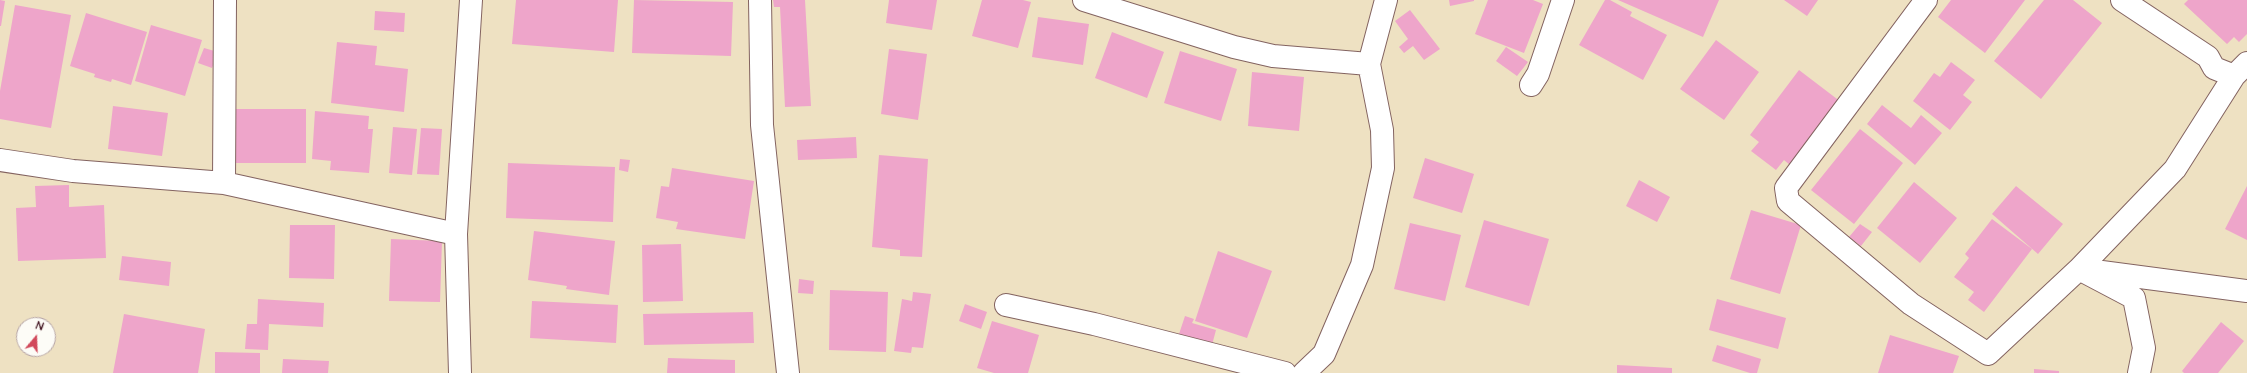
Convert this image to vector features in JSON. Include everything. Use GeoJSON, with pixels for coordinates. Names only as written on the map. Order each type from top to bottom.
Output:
{"type":"FeatureCollection","features":[{"type":"Feature","properties":{"kind":"street"},"geometry":{"type":"LineString","coordinates":[[224,183],[225,0]]}},
{"type":"Feature","properties":{"kind":"street"},"geometry":{"type":"LineString","coordinates":[[460,373],[456,234],[471,0]]}},
{"type":"Feature","properties":{"kind":"street"},"geometry":{"type":"LineString","coordinates":[[760,0],[762,125],[788,373]]}},
{"type":"Feature","properties":{"kind":"street"},"geometry":{"type":"LineString","coordinates":[[1084,0],[1234,47],[1273,56],[1369,64]]}},
{"type":"Feature","properties":{"kind":"street"},"geometry":{"type":"LineString","coordinates":[[1304,373],[1324,354],[1362,265],[1383,168],[1382,130],[1369,64],[1386,0]]}},
{"type":"Feature","properties":{"kind":"street"},"geometry":{"type":"LineString","coordinates":[[1531,85],[1538,74],[1562,0]]}},
{"type":"Feature","properties":{"kind":"street"},"geometry":{"type":"LineString","coordinates":[[1926,0],[1786,188],[1788,201],[1911,304],[1988,354],[2079,269],[2175,169],[2241,69]]}},
{"type":"Feature","properties":{"kind":"street"},"geometry":{"type":"LineString","coordinates":[[2122,0],[2208,57],[2214,68],[2241,69]]}},
{"type":"Feature","properties":{"kind":"street"},"geometry":{"type":"LineString","coordinates":[[0,160],[73,171],[224,183],[456,234]]}},
{"type":"Feature","properties":{"kind":"street"},"geometry":{"type":"LineString","coordinates":[[2079,269],[2247,291]]}},
{"type":"Feature","properties":{"kind":"street"},"geometry":{"type":"LineString","coordinates":[[2079,269],[2134,298],[2144,348],[2139,373]]}},
{"type":"Feature","properties":{"kind":"street"},"geometry":{"type":"LineString","coordinates":[[1006,305],[1094,324],[1285,373]]}},
{"type":"Feature","properties":{"kind":"building"},"geometry":{"type":"Polygon","coordinates":[[[0,0],[5,1],[1,26],[0,26],[0,0]]]}},
{"type":"Feature","properties":{"kind":"building"},"geometry":{"type":"Polygon","coordinates":[[[516,0],[618,0],[614,52],[512,44],[516,0]]]}},
{"type":"Feature","properties":{"kind":"building"},"geometry":{"type":"Polygon","coordinates":[[[634,0],[733,2],[731,56],[632,53],[634,0]]]}},
{"type":"Feature","properties":{"kind":"building"},"geometry":{"type":"Polygon","coordinates":[[[773,0],[805,0],[811,106],[785,107],[780,7],[774,7],[773,0]]]}},
{"type":"Feature","properties":{"kind":"building"},"geometry":{"type":"Polygon","coordinates":[[[889,0],[937,0],[932,30],[886,23],[889,0]]]}},
{"type":"Feature","properties":{"kind":"building"},"geometry":{"type":"Polygon","coordinates":[[[982,0],[1023,0],[1031,2],[1018,48],[972,36],[982,0]]]}},
{"type":"Feature","properties":{"kind":"building"},"geometry":{"type":"Polygon","coordinates":[[[1449,0],[1474,0],[1474,1],[1450,6],[1449,0]]]}},
{"type":"Feature","properties":{"kind":"building"},"geometry":{"type":"Polygon","coordinates":[[[1488,0],[1533,0],[1543,4],[1524,53],[1475,34],[1488,0]]]}},
{"type":"Feature","properties":{"kind":"building"},"geometry":{"type":"Polygon","coordinates":[[[1605,0],[1610,0],[1632,12],[1630,16],[1667,35],[1643,80],[1579,45],[1605,0]]]}},
{"type":"Feature","properties":{"kind":"building"},"geometry":{"type":"Polygon","coordinates":[[[1618,0],[1719,0],[1703,37],[1618,0]]]}},
{"type":"Feature","properties":{"kind":"building"},"geometry":{"type":"Polygon","coordinates":[[[1784,0],[1818,0],[1807,16],[1784,0]]]}},
{"type":"Feature","properties":{"kind":"building"},"geometry":{"type":"Polygon","coordinates":[[[1951,0],[2025,0],[1985,53],[1938,17],[1951,0]]]}},
{"type":"Feature","properties":{"kind":"building"},"geometry":{"type":"Polygon","coordinates":[[[2044,0],[2073,0],[2102,23],[2041,99],[1994,61],[2044,0]]]}},
{"type":"Feature","properties":{"kind":"building"},"geometry":{"type":"Polygon","coordinates":[[[2188,0],[2247,0],[2247,34],[2239,42],[2234,37],[2227,44],[2184,4],[2188,0]]]}},
{"type":"Feature","properties":{"kind":"building"},"geometry":{"type":"Polygon","coordinates":[[[15,5],[71,15],[51,128],[0,119],[0,91],[15,5]]]}},
{"type":"Feature","properties":{"kind":"building"},"geometry":{"type":"Polygon","coordinates":[[[1410,10],[1440,49],[1424,60],[1413,46],[1404,53],[1399,47],[1408,39],[1395,21],[1410,10]]]}},
{"type":"Feature","properties":{"kind":"building"},"geometry":{"type":"Polygon","coordinates":[[[375,11],[405,13],[404,32],[374,30],[375,11]]]}},
{"type":"Feature","properties":{"kind":"building"},"geometry":{"type":"Polygon","coordinates":[[[86,13],[147,32],[131,85],[112,79],[111,82],[94,77],[95,74],[70,66],[86,13]]]}},
{"type":"Feature","properties":{"kind":"building"},"geometry":{"type":"Polygon","coordinates":[[[1038,17],[1089,24],[1083,65],[1032,57],[1038,17]]]}},
{"type":"Feature","properties":{"kind":"building"},"geometry":{"type":"Polygon","coordinates":[[[151,25],[202,40],[185,96],[135,81],[151,25]]]}},
{"type":"Feature","properties":{"kind":"building"},"geometry":{"type":"Polygon","coordinates":[[[1112,32],[1164,52],[1147,98],[1095,78],[1112,32]]]}},
{"type":"Feature","properties":{"kind":"building"},"geometry":{"type":"Polygon","coordinates":[[[1716,40],[1759,72],[1724,120],[1680,89],[1716,40]]]}},
{"type":"Feature","properties":{"kind":"building"},"geometry":{"type":"Polygon","coordinates":[[[337,42],[377,46],[375,65],[408,69],[404,112],[331,103],[337,42]]]}},
{"type":"Feature","properties":{"kind":"building"},"geometry":{"type":"Polygon","coordinates":[[[1506,47],[1528,62],[1517,76],[1496,61],[1506,47]]]}},
{"type":"Feature","properties":{"kind":"building"},"geometry":{"type":"Polygon","coordinates":[[[204,48],[218,52],[212,68],[198,63],[204,48]]]}},
{"type":"Feature","properties":{"kind":"building"},"geometry":{"type":"Polygon","coordinates":[[[889,49],[927,54],[918,120],[881,114],[889,49]]]}},
{"type":"Feature","properties":{"kind":"building"},"geometry":{"type":"Polygon","coordinates":[[[1180,51],[1237,69],[1221,121],[1164,103],[1180,51]]]}},
{"type":"Feature","properties":{"kind":"building"},"geometry":{"type":"Polygon","coordinates":[[[1951,62],[1975,80],[1963,95],[1972,102],[1950,130],[1913,101],[1934,73],[1940,77],[1951,62]]]}},
{"type":"Feature","properties":{"kind":"building"},"geometry":{"type":"Polygon","coordinates":[[[1799,70],[1841,102],[1791,166],[1784,160],[1776,170],[1751,151],[1759,142],[1750,135],[1799,70]]]}},
{"type":"Feature","properties":{"kind":"building"},"geometry":{"type":"Polygon","coordinates":[[[1252,72],[1304,77],[1299,131],[1248,126],[1252,72]]]}},
{"type":"Feature","properties":{"kind":"building"},"geometry":{"type":"Polygon","coordinates":[[[1882,105],[1911,128],[1921,115],[1942,133],[1915,165],[1867,124],[1882,105]]]}},
{"type":"Feature","properties":{"kind":"building"},"geometry":{"type":"Polygon","coordinates":[[[113,106],[168,113],[162,156],[108,149],[113,106]]]}},
{"type":"Feature","properties":{"kind":"building"},"geometry":{"type":"Polygon","coordinates":[[[236,109],[306,109],[306,163],[236,163],[236,109]]]}},
{"type":"Feature","properties":{"kind":"building"},"geometry":{"type":"Polygon","coordinates":[[[315,111],[369,116],[368,129],[373,129],[369,173],[330,170],[331,161],[312,159],[315,111]]]}},
{"type":"Feature","properties":{"kind":"building"},"geometry":{"type":"Polygon","coordinates":[[[393,127],[417,129],[412,175],[389,173],[393,127]]]}},
{"type":"Feature","properties":{"kind":"building"},"geometry":{"type":"Polygon","coordinates":[[[421,128],[442,129],[439,175],[417,174],[421,128]]]}},
{"type":"Feature","properties":{"kind":"building"},"geometry":{"type":"Polygon","coordinates":[[[1860,129],[1903,163],[1854,224],[1811,190],[1860,129]]]}},
{"type":"Feature","properties":{"kind":"building"},"geometry":{"type":"Polygon","coordinates":[[[856,137],[857,158],[798,160],[797,140],[856,137]]]}},
{"type":"Feature","properties":{"kind":"building"},"geometry":{"type":"Polygon","coordinates":[[[879,155],[928,159],[922,257],[900,256],[900,250],[872,247],[879,155]]]}},
{"type":"Feature","properties":{"kind":"building"},"geometry":{"type":"Polygon","coordinates":[[[1425,158],[1474,174],[1462,213],[1413,198],[1425,158]]]}},
{"type":"Feature","properties":{"kind":"building"},"geometry":{"type":"Polygon","coordinates":[[[620,159],[630,160],[628,172],[619,170],[620,159]]]}},
{"type":"Feature","properties":{"kind":"building"},"geometry":{"type":"Polygon","coordinates":[[[508,163],[615,167],[613,222],[506,218],[508,163]]]}},
{"type":"Feature","properties":{"kind":"building"},"geometry":{"type":"Polygon","coordinates":[[[672,168],[754,181],[745,239],[676,229],[678,222],[656,218],[661,186],[669,187],[672,168]]]}},
{"type":"Feature","properties":{"kind":"building"},"geometry":{"type":"Polygon","coordinates":[[[1639,180],[1670,197],[1657,222],[1626,206],[1639,180]]]}},
{"type":"Feature","properties":{"kind":"building"},"geometry":{"type":"Polygon","coordinates":[[[1914,182],[1957,218],[1920,263],[1877,228],[1914,182]]]}},
{"type":"Feature","properties":{"kind":"building"},"geometry":{"type":"Polygon","coordinates":[[[69,185],[69,207],[104,205],[106,258],[18,261],[16,208],[36,207],[35,186],[69,185]]]}},
{"type":"Feature","properties":{"kind":"building"},"geometry":{"type":"Polygon","coordinates":[[[2016,186],[2063,224],[2038,254],[1992,214],[2016,186]]]}},
{"type":"Feature","properties":{"kind":"building"},"geometry":{"type":"Polygon","coordinates":[[[2247,186],[2247,240],[2225,229],[2247,186]]]}},
{"type":"Feature","properties":{"kind":"building"},"geometry":{"type":"Polygon","coordinates":[[[1751,210],[1801,225],[1780,294],[1730,279],[1751,210]]]}},
{"type":"Feature","properties":{"kind":"building"},"geometry":{"type":"Polygon","coordinates":[[[1992,219],[2032,249],[1984,312],[1968,300],[1974,292],[1954,277],[1969,258],[1965,254],[1992,219]]]}},
{"type":"Feature","properties":{"kind":"building"},"geometry":{"type":"Polygon","coordinates":[[[1484,220],[1549,239],[1529,306],[1465,287],[1484,220]]]}},
{"type":"Feature","properties":{"kind":"building"},"geometry":{"type":"Polygon","coordinates":[[[1410,223],[1461,235],[1445,301],[1394,289],[1410,223]]]}},
{"type":"Feature","properties":{"kind":"building"},"geometry":{"type":"Polygon","coordinates":[[[1860,224],[1872,232],[1861,246],[1849,237],[1860,224]]]}},
{"type":"Feature","properties":{"kind":"building"},"geometry":{"type":"Polygon","coordinates":[[[290,225],[335,225],[334,279],[289,278],[290,225]]]}},
{"type":"Feature","properties":{"kind":"building"},"geometry":{"type":"Polygon","coordinates":[[[534,231],[615,241],[609,295],[566,289],[567,286],[528,280],[534,231]]]}},
{"type":"Feature","properties":{"kind":"building"},"geometry":{"type":"Polygon","coordinates":[[[391,239],[442,241],[440,302],[389,301],[391,239]]]}},
{"type":"Feature","properties":{"kind":"building"},"geometry":{"type":"Polygon","coordinates":[[[681,244],[683,301],[643,302],[642,245],[681,244]]]}},
{"type":"Feature","properties":{"kind":"building"},"geometry":{"type":"Polygon","coordinates":[[[1218,251],[1272,271],[1247,338],[1195,321],[1218,251]]]}},
{"type":"Feature","properties":{"kind":"building"},"geometry":{"type":"Polygon","coordinates":[[[122,256],[171,262],[169,286],[119,280],[122,256]]]}},
{"type":"Feature","properties":{"kind":"building"},"geometry":{"type":"Polygon","coordinates":[[[799,279],[814,281],[813,294],[798,293],[799,279]]]}},
{"type":"Feature","properties":{"kind":"building"},"geometry":{"type":"Polygon","coordinates":[[[830,290],[888,292],[886,352],[829,350],[830,290]]]}},
{"type":"Feature","properties":{"kind":"building"},"geometry":{"type":"Polygon","coordinates":[[[913,292],[931,294],[923,348],[912,347],[911,353],[894,351],[902,299],[912,301],[913,292]]]}},
{"type":"Feature","properties":{"kind":"building"},"geometry":{"type":"Polygon","coordinates":[[[258,299],[324,303],[323,327],[269,324],[268,350],[245,349],[247,324],[257,324],[258,299]]]}},
{"type":"Feature","properties":{"kind":"building"},"geometry":{"type":"Polygon","coordinates":[[[1717,299],[1786,318],[1778,349],[1709,330],[1717,299]]]}},
{"type":"Feature","properties":{"kind":"building"},"geometry":{"type":"Polygon","coordinates":[[[532,301],[618,305],[616,343],[530,338],[532,301]]]}},
{"type":"Feature","properties":{"kind":"building"},"geometry":{"type":"Polygon","coordinates":[[[965,304],[987,312],[981,329],[959,321],[965,304]]]}},
{"type":"Feature","properties":{"kind":"building"},"geometry":{"type":"Polygon","coordinates":[[[753,312],[754,343],[644,345],[643,314],[753,312]]]}},
{"type":"Feature","properties":{"kind":"building"},"geometry":{"type":"Polygon","coordinates":[[[124,314],[205,329],[198,373],[113,373],[124,314]]]}},
{"type":"Feature","properties":{"kind":"building"},"geometry":{"type":"Polygon","coordinates":[[[1185,316],[1194,319],[1192,323],[1216,330],[1212,345],[1179,334],[1185,316]]]}},
{"type":"Feature","properties":{"kind":"building"},"geometry":{"type":"Polygon","coordinates":[[[992,321],[1039,335],[1028,373],[994,373],[977,368],[992,321]]]}},
{"type":"Feature","properties":{"kind":"building"},"geometry":{"type":"Polygon","coordinates":[[[2221,322],[2244,341],[2218,373],[2184,373],[2182,371],[2221,322]]]}},
{"type":"Feature","properties":{"kind":"building"},"geometry":{"type":"Polygon","coordinates":[[[1890,335],[1959,356],[1953,373],[1878,373],[1890,335]]]}},
{"type":"Feature","properties":{"kind":"building"},"geometry":{"type":"Polygon","coordinates":[[[1717,345],[1761,359],[1757,373],[1750,373],[1712,361],[1717,345]]]}},
{"type":"Feature","properties":{"kind":"building"},"geometry":{"type":"Polygon","coordinates":[[[215,352],[260,353],[260,373],[215,373],[215,352]]]}},
{"type":"Feature","properties":{"kind":"building"},"geometry":{"type":"Polygon","coordinates":[[[668,358],[735,360],[735,373],[667,373],[668,358]]]}},
{"type":"Feature","properties":{"kind":"building"},"geometry":{"type":"Polygon","coordinates":[[[283,359],[329,361],[328,373],[282,373],[283,359]]]}},
{"type":"Feature","properties":{"kind":"building"},"geometry":{"type":"Polygon","coordinates":[[[1617,365],[1672,368],[1672,373],[1617,373],[1617,365]]]}},
{"type":"Feature","properties":{"kind":"building"},"geometry":{"type":"Polygon","coordinates":[[[2034,369],[2059,371],[2059,373],[2034,373],[2034,369]]]}}]}
